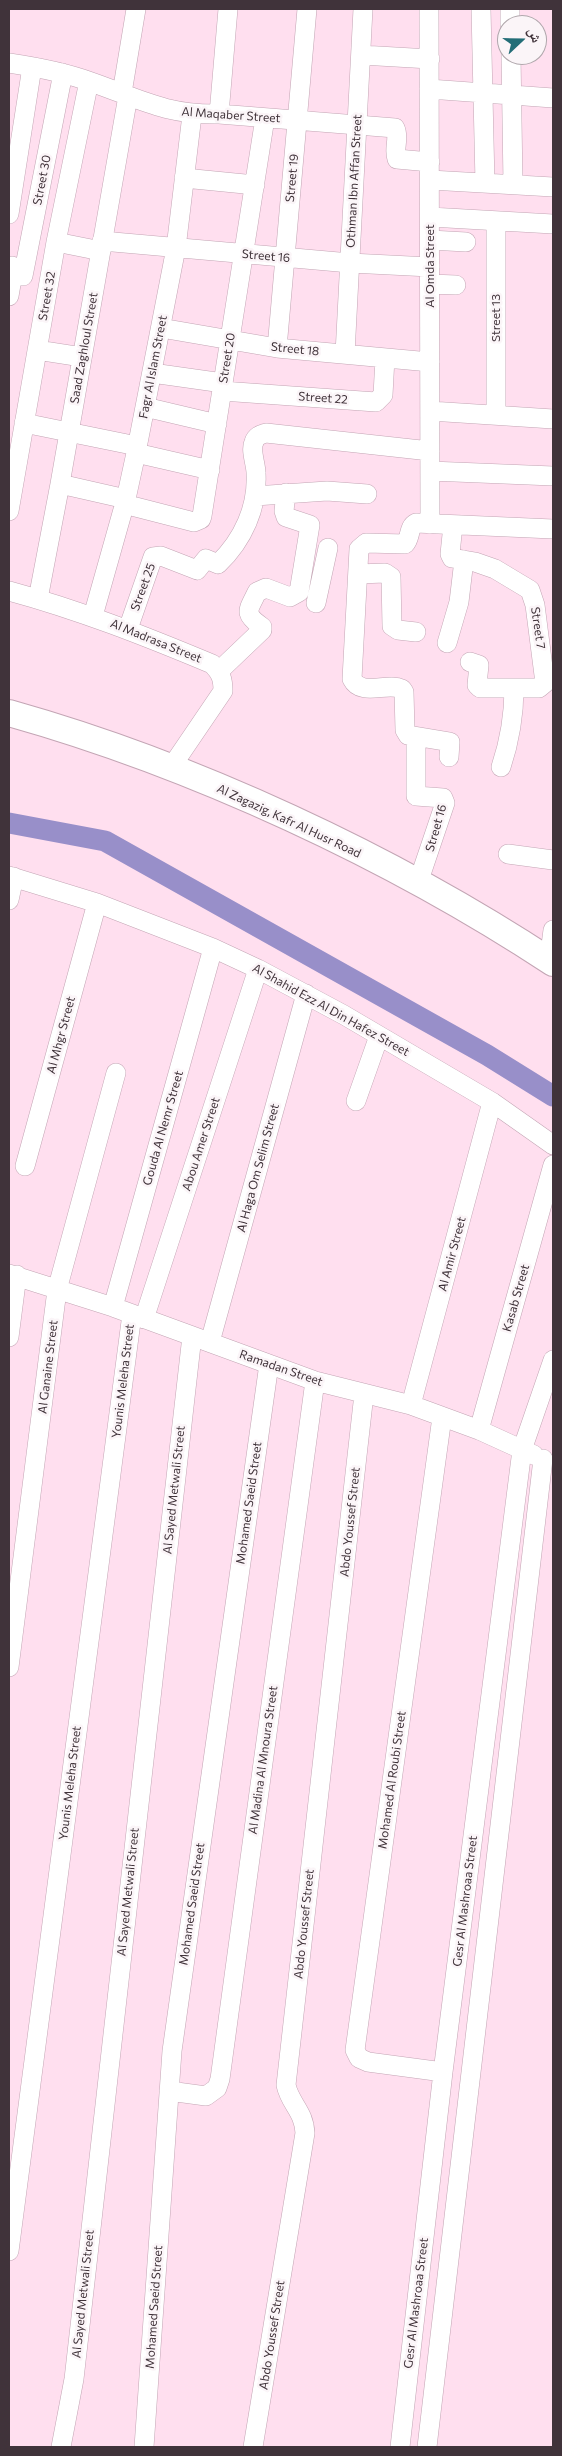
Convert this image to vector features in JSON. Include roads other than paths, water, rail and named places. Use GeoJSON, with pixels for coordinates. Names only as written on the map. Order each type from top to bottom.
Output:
{"type":"FeatureCollection","features":[{"type":"Feature","properties":{"kind":"main road","name":"Al Zagazig, Kafr Al Husr Road"},"geometry":{"type":"LineString","coordinates":[[9,713],[108,744],[296,822],[418,883],[551,962]]}},
{"type":"Feature","properties":{"kind":"street","name":"Saad Zaghloul Street"},"geometry":{"type":"LineString","coordinates":[[38,599],[101,246],[125,95],[136,9]]}},
{"type":"Feature","properties":{"kind":"street"},"geometry":{"type":"LineString","coordinates":[[219,114],[228,9]]}},
{"type":"Feature","properties":{"kind":"street","name":"Street 19"},"geometry":{"type":"LineString","coordinates":[[277,348],[307,9]]}},
{"type":"Feature","properties":{"kind":"street","name":"Othman Ibn Affan Street"},"geometry":{"type":"LineString","coordinates":[[345,354],[363,9]]}},
{"type":"Feature","properties":{"kind":"street","name":"Al Omda Street"},"geometry":{"type":"LineString","coordinates":[[429,9],[430,524]]}},
{"type":"Feature","properties":{"kind":"street"},"geometry":{"type":"LineString","coordinates":[[480,9],[485,183]]}},
{"type":"Feature","properties":{"kind":"street"},"geometry":{"type":"LineString","coordinates":[[361,55],[430,59]]}},
{"type":"Feature","properties":{"kind":"street","name":"Al Maqaber Street"},"geometry":{"type":"LineString","coordinates":[[9,63],[63,73],[163,109],[192,114],[219,114],[395,128],[397,132],[395,154],[397,159],[430,171]]}},
{"type":"Feature","properties":{"kind":"street"},"geometry":{"type":"LineString","coordinates":[[511,65],[514,184]]}},
{"type":"Feature","properties":{"kind":"street"},"geometry":{"type":"LineString","coordinates":[[9,214],[32,67]]}},
{"type":"Feature","properties":{"kind":"street","name":"Street 30"},"geometry":{"type":"LineString","coordinates":[[11,270],[23,276],[63,73]]}},
{"type":"Feature","properties":{"kind":"street","name":"Street 32"},"geometry":{"type":"LineString","coordinates":[[9,511],[56,242],[89,81]]}},
{"type":"Feature","properties":{"kind":"street"},"geometry":{"type":"LineString","coordinates":[[430,89],[553,98]]}},
{"type":"Feature","properties":{"kind":"street","name":"Fagr Al Islam Street"},"geometry":{"type":"LineString","coordinates":[[92,616],[125,501],[137,450],[176,248],[192,114]]}},
{"type":"Feature","properties":{"kind":"street","name":"Street 20"},"geometry":{"type":"LineString","coordinates":[[125,501],[198,521],[202,516],[266,118]]}},
{"type":"Feature","properties":{"kind":"street"},"geometry":{"type":"LineString","coordinates":[[430,171],[485,183],[553,187]]}},
{"type":"Feature","properties":{"kind":"street"},"geometry":{"type":"LineString","coordinates":[[184,178],[255,185]]}},
{"type":"Feature","properties":{"kind":"street"},"geometry":{"type":"LineString","coordinates":[[430,217],[553,224]]}},
{"type":"Feature","properties":{"kind":"street","name":"Street 13"},"geometry":{"type":"LineString","coordinates":[[496,221],[496,415]]}},
{"type":"Feature","properties":{"kind":"street"},"geometry":{"type":"LineString","coordinates":[[430,240],[466,242]]}},
{"type":"Feature","properties":{"kind":"street","name":"Street 16"},"geometry":{"type":"LineString","coordinates":[[56,242],[101,246],[176,248],[350,263],[430,275],[456,286]]}},
{"type":"Feature","properties":{"kind":"street"},"geometry":{"type":"LineString","coordinates":[[9,296],[11,270]]}},
{"type":"Feature","properties":{"kind":"street","name":"Street 18"},"geometry":{"type":"LineString","coordinates":[[161,328],[277,348],[430,362]]}},
{"type":"Feature","properties":{"kind":"street"},"geometry":{"type":"LineString","coordinates":[[37,350],[82,357]]}},
{"type":"Feature","properties":{"kind":"street","name":"Street 22"},"geometry":{"type":"LineString","coordinates":[[152,373],[223,387],[376,402],[383,395],[385,358]]}},
{"type":"Feature","properties":{"kind":"street"},"geometry":{"type":"LineString","coordinates":[[145,407],[217,424]]}},
{"type":"Feature","properties":{"kind":"street"},"geometry":{"type":"LineString","coordinates":[[430,411],[553,419]]}},
{"type":"Feature","properties":{"kind":"street"},"geometry":{"type":"LineString","coordinates":[[24,423],[69,432],[210,470]]}},
{"type":"Feature","properties":{"kind":"street","name":"Street 25"},"geometry":{"type":"LineString","coordinates":[[128,629],[153,558],[161,556],[196,570],[200,568],[206,559],[218,564],[237,543],[249,520],[255,496],[257,480],[254,441],[259,435],[266,433],[430,451]]}},
{"type":"Feature","properties":{"kind":"street"},"geometry":{"type":"LineString","coordinates":[[430,471],[553,476]]}},
{"type":"Feature","properties":{"kind":"street"},"geometry":{"type":"LineString","coordinates":[[60,484],[125,501]]}},
{"type":"Feature","properties":{"kind":"street"},"geometry":{"type":"LineString","coordinates":[[255,496],[327,491],[367,494]]}},
{"type":"Feature","properties":{"kind":"street"},"geometry":{"type":"LineString","coordinates":[[170,769],[223,691],[223,681],[219,671],[262,630],[262,627],[251,619],[248,612],[257,592],[266,588],[290,596],[299,592],[310,525],[286,517],[284,511],[286,493]]}},
{"type":"Feature","properties":{"kind":"street"},"geometry":{"type":"LineString","coordinates":[[449,757],[450,742],[410,736],[406,732],[404,692],[402,689],[395,687],[363,688],[354,683],[352,679],[359,549],[361,545],[370,543],[403,544],[408,541],[413,524],[553,530]]}},
{"type":"Feature","properties":{"kind":"street"},"geometry":{"type":"LineString","coordinates":[[447,643],[459,602],[464,560],[454,559],[450,554],[453,525]]}},
{"type":"Feature","properties":{"kind":"street"},"geometry":{"type":"LineString","coordinates":[[306,547],[359,549]]}},
{"type":"Feature","properties":{"kind":"street"},"geometry":{"type":"LineString","coordinates":[[316,603],[328,548]]}},
{"type":"Feature","properties":{"kind":"street","name":"Street 7"},"geometry":{"type":"LineString","coordinates":[[464,560],[495,569],[524,584],[533,597],[545,683],[539,688],[480,688],[477,685],[479,664],[470,662]]}},
{"type":"Feature","properties":{"kind":"street"},"geometry":{"type":"LineString","coordinates":[[358,574],[385,574],[391,577],[392,626],[398,630],[416,632]]}},
{"type":"Feature","properties":{"kind":"street","name":"Al Madrasa Street"},"geometry":{"type":"LineString","coordinates":[[9,592],[38,599],[128,629],[212,664],[219,671]]}},
{"type":"Feature","properties":{"kind":"street"},"geometry":{"type":"LineString","coordinates":[[502,767],[510,741],[514,715],[514,688]]}},
{"type":"Feature","properties":{"kind":"street","name":"Street 16"},"geometry":{"type":"LineString","coordinates":[[416,737],[416,796],[442,798],[446,803],[418,883]]}},
{"type":"Feature","properties":{"kind":"street"},"geometry":{"type":"LineString","coordinates":[[508,854],[553,860]]}},
{"type":"Feature","properties":{"kind":"street"},"geometry":{"type":"LineString","coordinates":[[9,900],[11,877]]}},
{"type":"Feature","properties":{"kind":"street","name":"Al Shahid Ezz Al Din Hafez Street"},"geometry":{"type":"LineString","coordinates":[[11,877],[97,903],[213,948],[258,969],[306,994],[492,1102],[553,1145]]}},
{"type":"Feature","properties":{"kind":"street","name":"Al Mhgr Street"},"geometry":{"type":"LineString","coordinates":[[25,1166],[97,903]]}},
{"type":"Feature","properties":{"kind":"street"},"geometry":{"type":"LineString","coordinates":[[551,962],[553,930]]}},
{"type":"Feature","properties":{"kind":"street","name":"Gouda Al Nemr Street"},"geometry":{"type":"LineString","coordinates":[[113,1307],[213,948]]}},
{"type":"Feature","properties":{"kind":"street","name":"Abou Amer Street"},"geometry":{"type":"LineString","coordinates":[[138,1316],[258,969]]}},
{"type":"Feature","properties":{"kind":"street","name":"Al Haga Om Selim Street"},"geometry":{"type":"LineString","coordinates":[[210,1342],[306,994]]}},
{"type":"Feature","properties":{"kind":"street"},"geometry":{"type":"LineString","coordinates":[[356,1101],[379,1036]]}},
{"type":"Feature","properties":{"kind":"street","name":"Al Ganaine Street"},"geometry":{"type":"LineString","coordinates":[[9,1667],[58,1290],[116,1072]]}},
{"type":"Feature","properties":{"kind":"street","name":"Al Amir Street"},"geometry":{"type":"LineString","coordinates":[[411,1405],[492,1102]]}},
{"type":"Feature","properties":{"kind":"street","name":"Kasab Street"},"geometry":{"type":"LineString","coordinates":[[479,1430],[553,1165]]}},
{"type":"Feature","properties":{"kind":"street"},"geometry":{"type":"LineString","coordinates":[[9,1337],[13,1274]]}},
{"type":"Feature","properties":{"kind":"street","name":"Ramadan Street"},"geometry":{"type":"LineString","coordinates":[[13,1274],[113,1307],[315,1381],[411,1405],[479,1430],[548,1461]]}},
{"type":"Feature","properties":{"kind":"street","name":"Younis Meleha Street"},"geometry":{"type":"LineString","coordinates":[[9,2251],[138,1316]]}},
{"type":"Feature","properties":{"kind":"street","name":"Al Sayed Metwali Street"},"geometry":{"type":"LineString","coordinates":[[61,2447],[74,2379],[192,1336]]}},
{"type":"Feature","properties":{"kind":"street","name":"Gesr Al Mashroaa Street"},"geometry":{"type":"LineString","coordinates":[[400,2447],[443,2072],[522,1450],[553,1360]]}},
{"type":"Feature","properties":{"kind":"street","name":"Mohamed Saeid Street"},"geometry":{"type":"LineString","coordinates":[[144,2447],[169,2090],[176,2016],[269,1364]]}},
{"type":"Feature","properties":{"kind":"street","name":"Al Madina Al Mnoura Street"},"geometry":{"type":"LineString","coordinates":[[169,2090],[206,2096],[217,2088],[220,2079],[315,1381]]}},
{"type":"Feature","properties":{"kind":"street","name":"Abdo Youssef Street"},"geometry":{"type":"LineString","coordinates":[[253,2447],[305,2133],[302,2113],[290,2098],[286,2085],[364,1394]]}},
{"type":"Feature","properties":{"kind":"street","name":"Mohamed Al Roubi Street"},"geometry":{"type":"LineString","coordinates":[[442,1417],[355,2050],[363,2061],[443,2072]]}},
{"type":"Feature","properties":{"kind":"street","name":"Gesr Al Mashroaa Street"},"geometry":{"type":"LineString","coordinates":[[427,2447],[548,1461]]}},
{"type":"Feature","properties":{"kind":"waterway"},"geometry":{"type":"LineString","coordinates":[[9,823],[105,841],[487,1055],[553,1096]]}}]}
